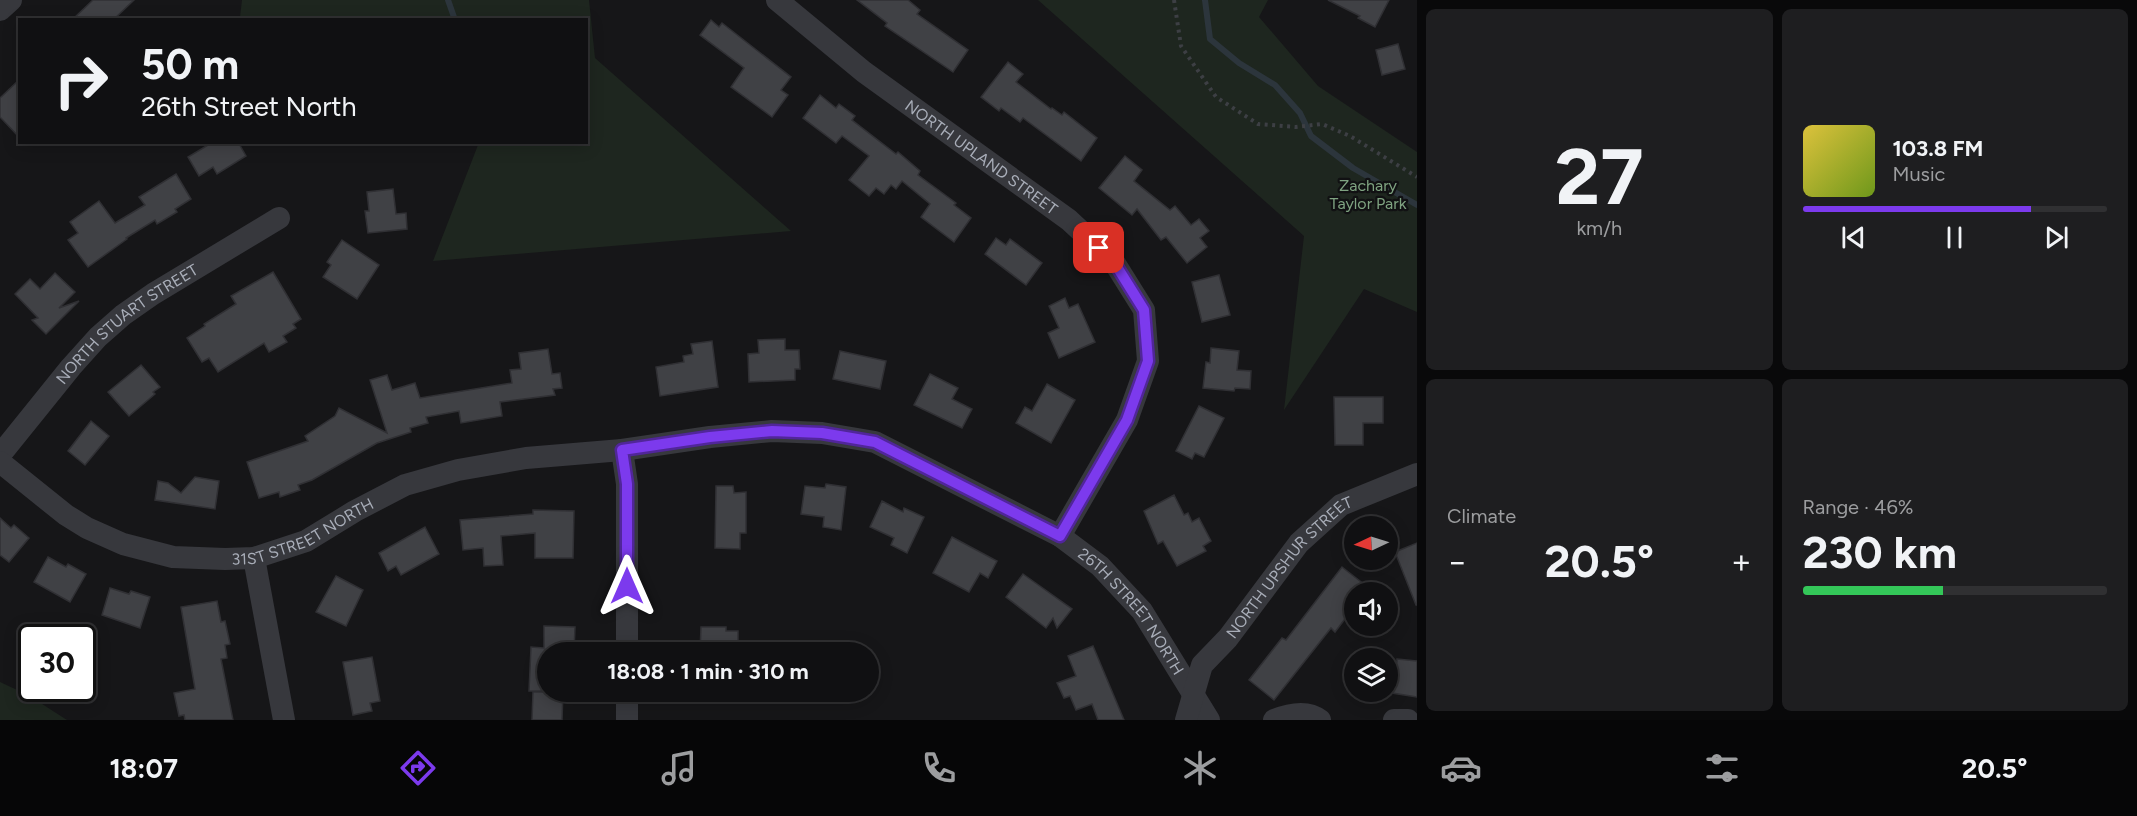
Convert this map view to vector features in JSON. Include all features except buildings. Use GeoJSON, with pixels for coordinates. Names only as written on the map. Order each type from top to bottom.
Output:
{"type":"FeatureCollection","features":[{"type":"Feature","properties":{"kind":"street"},"geometry":{"type":"LineString","coordinates":[[0,10],[11,0]]}},
{"type":"Feature","properties":{"kind":"street","name":"NORTH UPLAND STREET"},"geometry":{"type":"LineString","coordinates":[[777,0],[864,72],[1069,220],[1114,262],[1144,310],[1148,361],[1127,420],[1060,536]]}},
{"type":"Feature","properties":{"kind":"street","name":"NORTH STUART STREET"},"geometry":{"type":"LineString","coordinates":[[0,455],[71,367],[98,337],[123,315],[153,294],[279,218]]}},
{"type":"Feature","properties":{"kind":"street","name":"26TH STREET NORTH"},"geometry":{"type":"LineString","coordinates":[[622,450],[710,437],[772,431],[822,433],[875,442],[1060,536],[1100,566],[1142,611],[1209,720]]}},
{"type":"Feature","properties":{"kind":"street"},"geometry":{"type":"LineString","coordinates":[[622,450],[627,484],[627,642]]}},
{"type":"Feature","properties":{"kind":"street","name":"31ST STREET NORTH"},"geometry":{"type":"LineString","coordinates":[[0,462],[87,528],[123,544],[173,557],[254,558],[306,541],[355,511],[405,485],[458,470],[526,458],[622,450]]}},
{"type":"Feature","properties":{"kind":"street","name":"NORTH UPSHUR STREET"},"geometry":{"type":"LineString","coordinates":[[1194,696],[1202,665],[1228,638],[1299,543],[1341,505],[1417,474]]}},
{"type":"Feature","properties":{"kind":"street"},"geometry":{"type":"LineString","coordinates":[[254,558],[284,720]]}},
{"type":"Feature","properties":{"kind":"street"},"geometry":{"type":"LineString","coordinates":[[1186,720],[1194,696]]}},
{"type":"Feature","properties":{"kind":"street"},"geometry":{"type":"LineString","coordinates":[[627,702],[627,720]]}},
{"type":"Feature","properties":{"kind":"street"},"geometry":{"type":"LineString","coordinates":[[1274,720],[1302,713],[1316,716],[1320,720]]}},
{"type":"Feature","properties":{"kind":"street"},"geometry":{"type":"LineString","coordinates":[[1394,720],[1408,720]]}},
{"type":"Feature","properties":{"kind":"path"},"geometry":{"type":"LineString","coordinates":[[1174,0],[1181,46],[1216,97],[1258,124],[1296,127],[1322,124],[1350,136],[1417,177]]}},
{"type":"Feature","properties":{"kind":"green space"},"geometry":{"type":"Polygon","coordinates":[[[242,0],[589,0],[595,58],[791,231],[433,261],[476,144],[588,144],[588,18],[240,17],[242,0]]]}},
{"type":"Feature","properties":{"kind":"green space","name":"Zachary Taylor Park"},"geometry":{"type":"Polygon","coordinates":[[[1038,0],[1268,0],[1259,17],[1318,86],[1417,152],[1417,312],[1364,289],[1284,410],[1304,236],[1038,0]]]}},
{"type":"Feature","properties":{"kind":"green space"},"geometry":{"type":"Polygon","coordinates":[[[0,682],[18,690],[18,702],[39,702],[67,720],[0,720],[0,682]]]}},
{"type":"Feature","properties":{"kind":"waterway"},"geometry":{"type":"LineString","coordinates":[[448,0],[454,18]]}},
{"type":"Feature","properties":{"kind":"waterway"},"geometry":{"type":"LineString","coordinates":[[1205,0],[1210,39],[1239,63],[1275,85],[1300,113],[1311,136],[1353,168],[1417,205]]}},
{"type":"Feature","properties":{"kind":"route"},"geometry":{"type":"LineString","coordinates":[[627,586],[627,484],[622,450],[710,437],[798,431],[875,442],[1060,536],[1127,420],[1148,361],[1144,310],[1114,262],[1099,248]]}}]}
